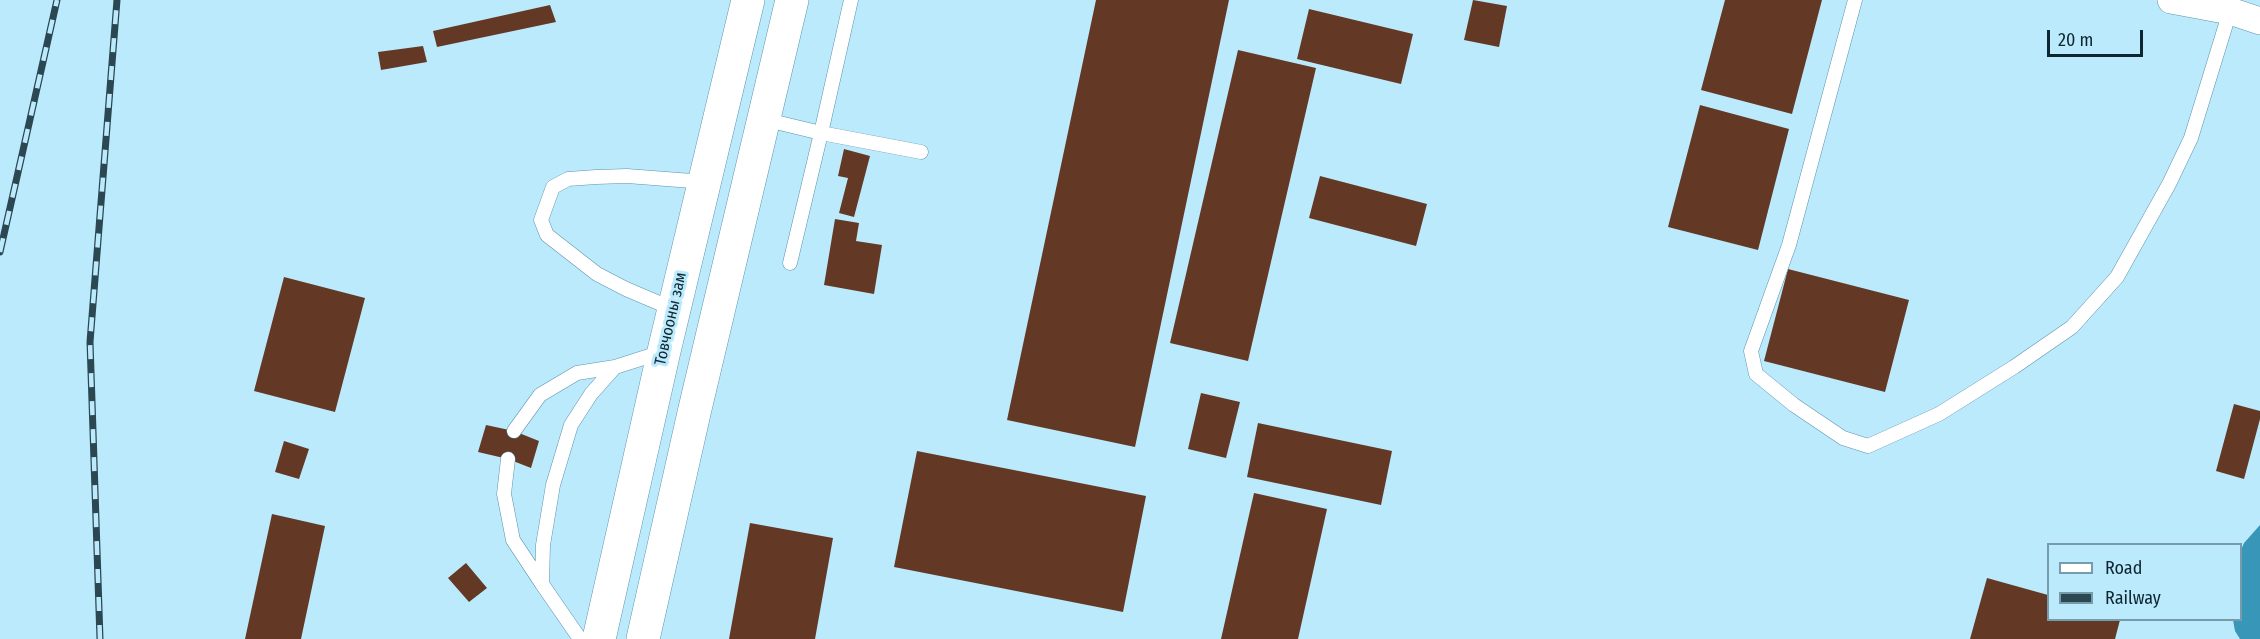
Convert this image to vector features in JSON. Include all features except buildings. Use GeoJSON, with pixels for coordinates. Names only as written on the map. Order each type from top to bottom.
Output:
{"type":"FeatureCollection","features":[{"type":"Feature","properties":{"kind":"highway","name":"Товчооны зам"},"geometry":{"type":"LineString","coordinates":[[599,639],[673,309],[748,0]]}},
{"type":"Feature","properties":{"kind":"highway"},"geometry":{"type":"LineString","coordinates":[[643,639],[792,0]]}},
{"type":"Feature","properties":{"kind":"street"},"geometry":{"type":"LineString","coordinates":[[2171,0],[2231,6],[2260,21]]}},
{"type":"Feature","properties":{"kind":"lane"},"geometry":{"type":"LineString","coordinates":[[790,263],[850,0]]}},
{"type":"Feature","properties":{"kind":"lane"},"geometry":{"type":"LineString","coordinates":[[1855,0],[1789,245],[1751,351],[1756,374],[1794,405],[1843,438],[1868,446],[1939,414],[2014,368],[2072,327],[2117,277],[2169,184],[2191,138],[2231,6]]}},
{"type":"Feature","properties":{"kind":"lane"},"geometry":{"type":"LineString","coordinates":[[764,119],[821,133],[921,152]]}},
{"type":"Feature","properties":{"kind":"lane"},"geometry":{"type":"LineString","coordinates":[[673,309],[597,274],[547,235],[541,220],[553,187],[568,179],[627,176],[705,182]]}},
{"type":"Feature","properties":{"kind":"lane"},"geometry":{"type":"LineString","coordinates":[[514,431],[540,395],[577,373],[615,367],[664,351]]}},
{"type":"Feature","properties":{"kind":"lane"},"geometry":{"type":"LineString","coordinates":[[542,584],[543,545],[554,485],[571,425],[591,394],[615,367]]}},
{"type":"Feature","properties":{"kind":"lane"},"geometry":{"type":"LineString","coordinates":[[507,459],[504,494],[513,540],[580,639]]}},
{"type":"Feature","properties":{"kind":"water"},"geometry":{"type":"Polygon","coordinates":[[[2260,525],[2260,639],[2240,639],[2235,631],[2233,621],[2242,621],[2242,548],[2260,525]]]}},
{"type":"Feature","properties":{"kind":"railway"},"geometry":{"type":"LineString","coordinates":[[0,252],[57,0]]}},
{"type":"Feature","properties":{"kind":"railway"},"geometry":{"type":"LineString","coordinates":[[100,639],[90,342],[117,0]]}}]}
